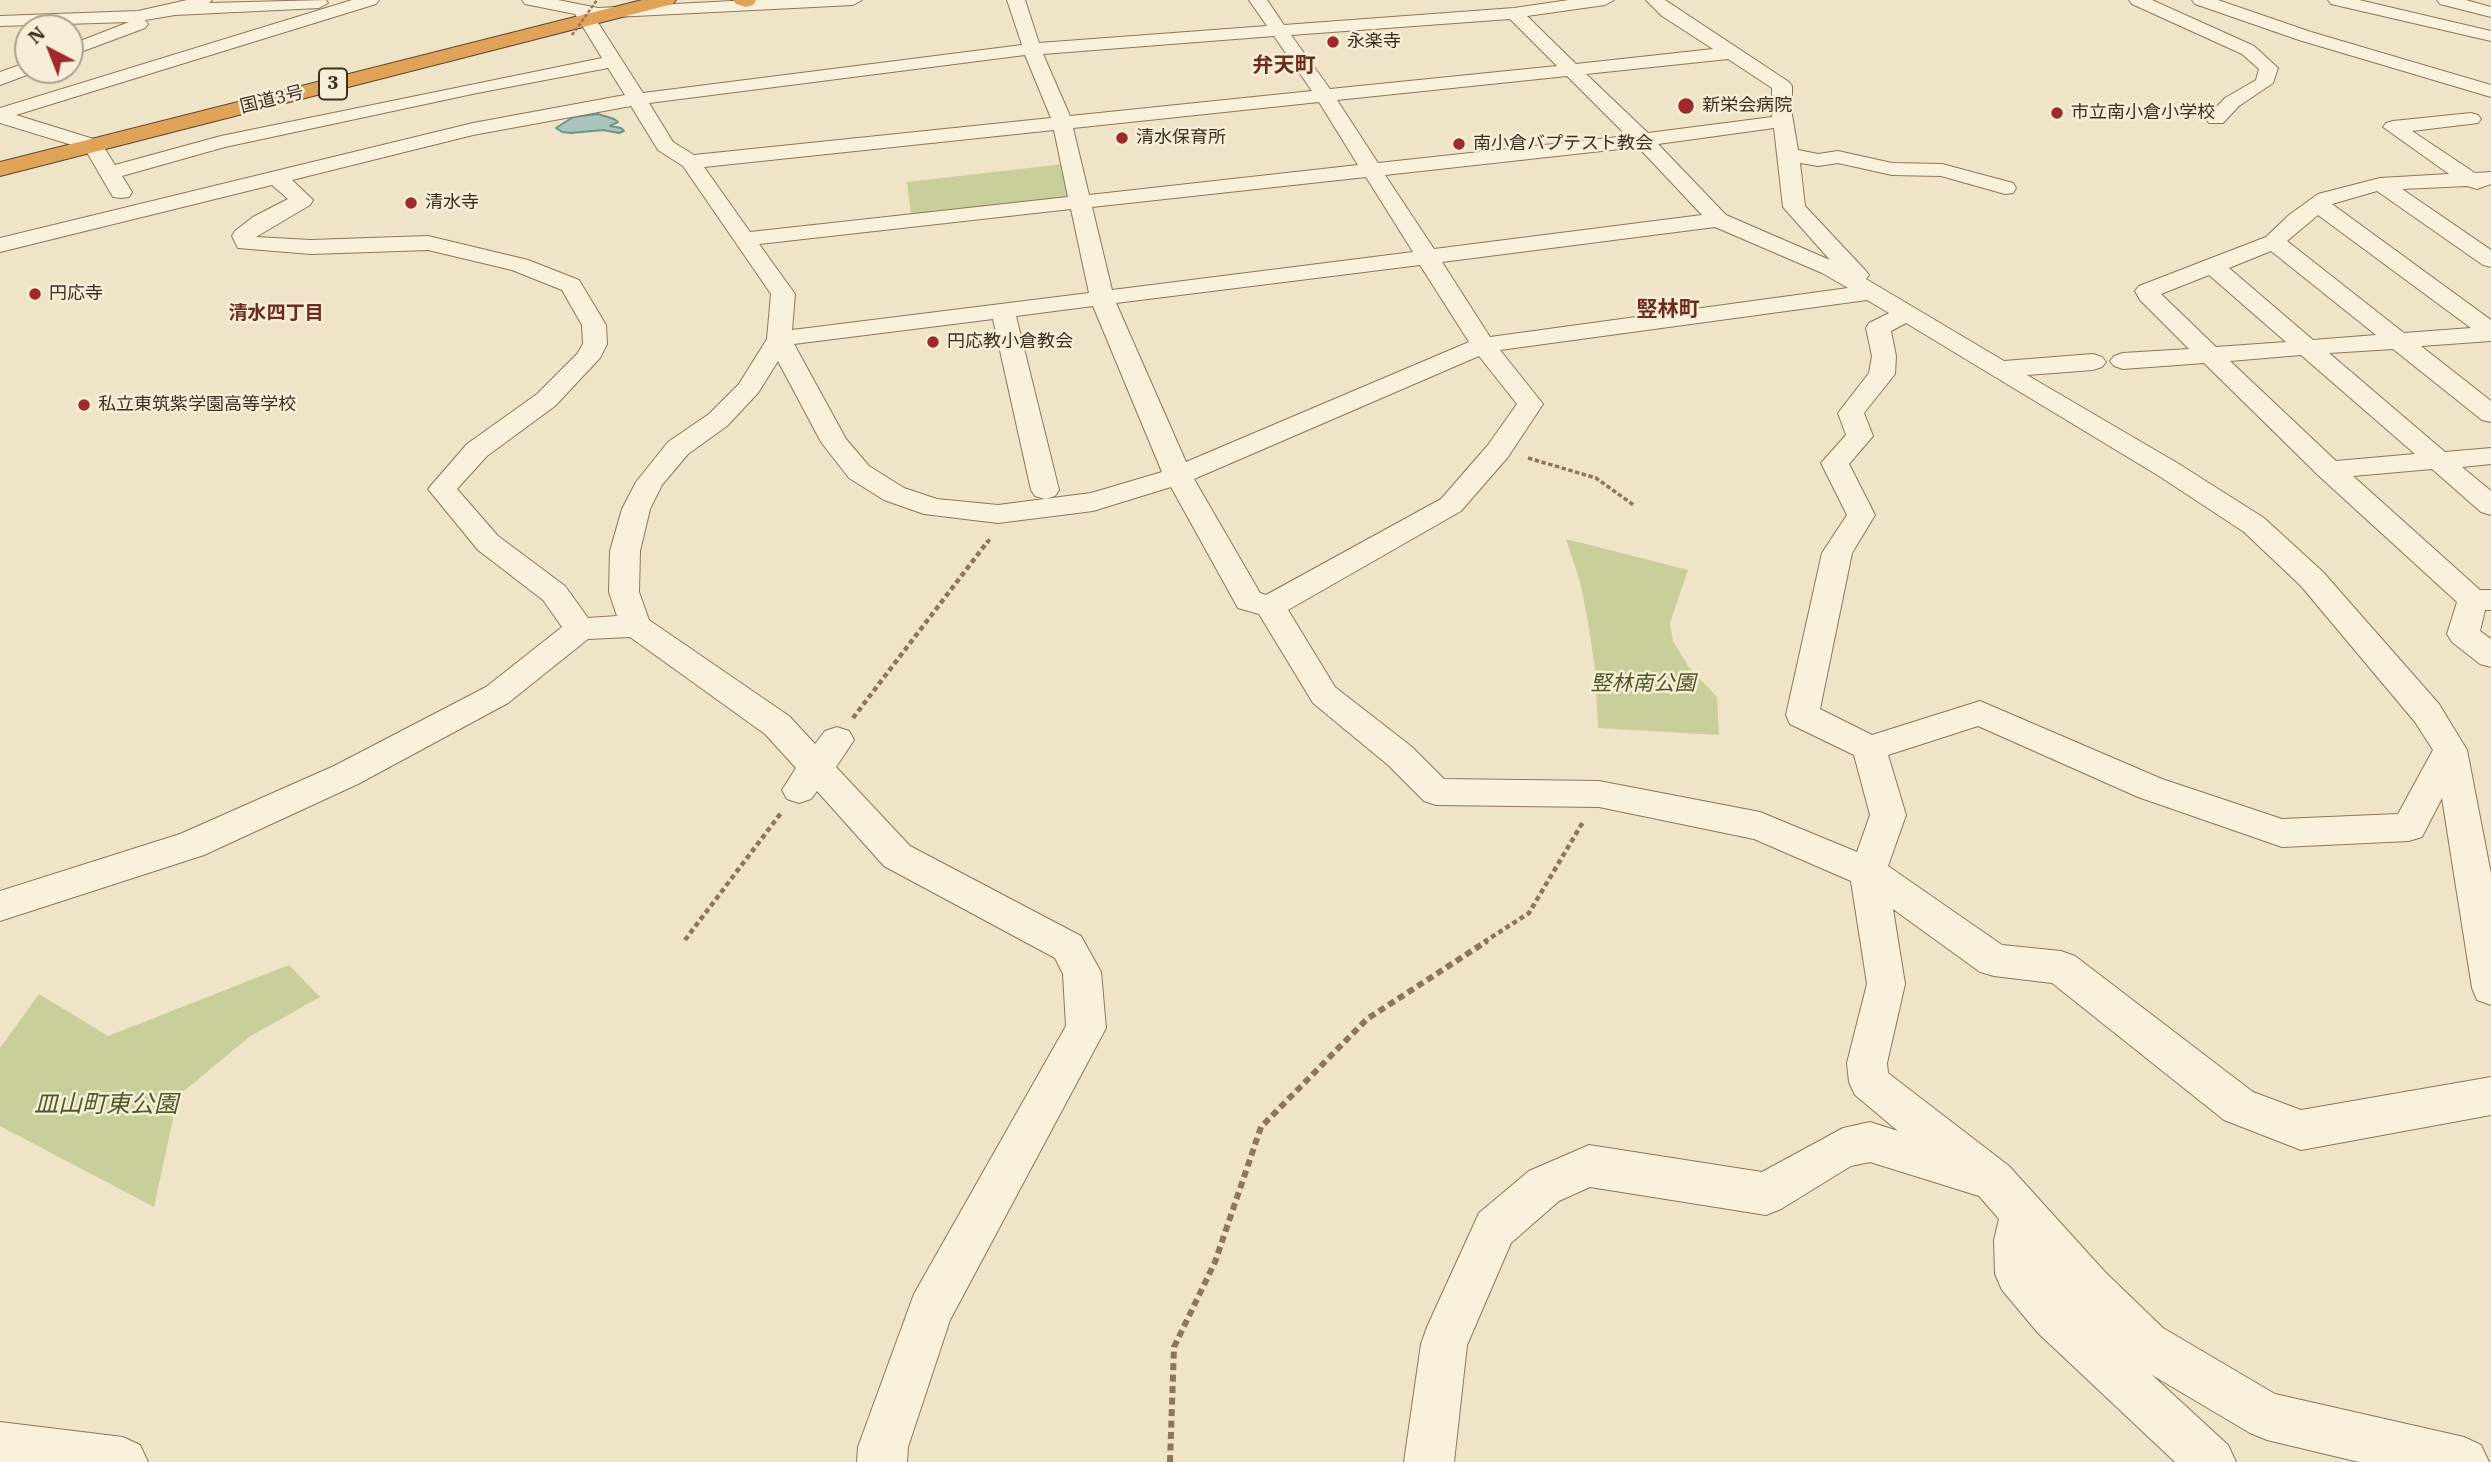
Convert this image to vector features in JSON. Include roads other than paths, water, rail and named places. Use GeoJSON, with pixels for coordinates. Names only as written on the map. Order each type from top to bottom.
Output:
{"type":"FeatureCollection","features":[{"type":"Feature","properties":{"kind":"highway","name":"国道3号"},"geometry":{"type":"LineString","coordinates":[[0,157],[83,142],[596,12],[658,2]]}},
{"type":"Feature","properties":{"kind":"highway","name":"国道3号"},"geometry":{"type":"LineString","coordinates":[[0,169],[83,142],[549,9],[596,12]]}},
{"type":"Feature","properties":{"kind":"street"},"geometry":{"type":"LineString","coordinates":[[131,0],[175,10]]}},
{"type":"Feature","properties":{"kind":"street"},"geometry":{"type":"LineString","coordinates":[[84,46],[203,0]]}},
{"type":"Feature","properties":{"kind":"street"},"geometry":{"type":"LineString","coordinates":[[0,21],[138,16],[175,10],[370,0]]}},
{"type":"Feature","properties":{"kind":"street"},"geometry":{"type":"LineString","coordinates":[[0,116],[370,0]]}},
{"type":"Feature","properties":{"kind":"street"},"geometry":{"type":"LineString","coordinates":[[531,0],[549,9]]}},
{"type":"Feature","properties":{"kind":"street"},"geometry":{"type":"LineString","coordinates":[[853,0],[732,8],[596,12],[613,61],[665,146],[690,162],[783,294],[779,339],[748,388],[718,420],[678,448],[650,482],[636,509],[625,551],[624,592],[636,626],[777,726],[817,766],[897,856],[1068,947],[1082,972],[1086,1028],[930,1310],[878,1457]]}},
{"type":"Feature","properties":{"kind":"street"},"geometry":{"type":"LineString","coordinates":[[1016,0],[1032,49],[1062,121],[1102,299],[1178,476],[1259,603],[1324,695],[1399,756],[1436,792],[1599,794],[1760,826],[1868,872],[1994,960],[2061,968],[2239,1106],[2301,1130],[2491,1096]]}},
{"type":"Feature","properties":{"kind":"street"},"geometry":{"type":"LineString","coordinates":[[1258,0],[1325,96],[1483,345],[1530,404],[1498,451],[1451,505],[1259,603]]}},
{"type":"Feature","properties":{"kind":"street"},"geometry":{"type":"LineString","coordinates":[[0,244],[473,129],[637,99],[1032,49],[1514,13],[1605,0]]}},
{"type":"Feature","properties":{"kind":"street"},"geometry":{"type":"LineString","coordinates":[[1655,0],[1668,12],[1782,86],[1794,207],[1874,292]]}},
{"type":"Feature","properties":{"kind":"street"},"geometry":{"type":"LineString","coordinates":[[2138,0],[2248,51],[2269,68],[2264,83],[2232,102],[2216,119]]}},
{"type":"Feature","properties":{"kind":"street"},"geometry":{"type":"LineString","coordinates":[[2201,0],[2305,36],[2491,91]]}},
{"type":"Feature","properties":{"kind":"street"},"geometry":{"type":"LineString","coordinates":[[2223,0],[2491,84]]}},
{"type":"Feature","properties":{"kind":"street"},"geometry":{"type":"LineString","coordinates":[[2248,0],[2367,40],[2491,76]]}},
{"type":"Feature","properties":{"kind":"street"},"geometry":{"type":"LineString","coordinates":[[2337,0],[2491,36]]}},
{"type":"Feature","properties":{"kind":"street"},"geometry":{"type":"LineString","coordinates":[[2445,0],[2491,12]]}},
{"type":"Feature","properties":{"kind":"street"},"geometry":{"type":"LineString","coordinates":[[2474,0],[2491,4]]}},
{"type":"Feature","properties":{"kind":"street"},"geometry":{"type":"LineString","coordinates":[[658,2],[806,2]]}},
{"type":"Feature","properties":{"kind":"street"},"geometry":{"type":"LineString","coordinates":[[1514,13],[1643,140],[1718,220],[1830,268],[1874,292],[1905,314],[2169,470],[2254,524],[2312,579],[2427,713],[2450,750],[2491,988]]}},
{"type":"Feature","properties":{"kind":"street"},"geometry":{"type":"LineString","coordinates":[[690,162],[1730,53]]}},
{"type":"Feature","properties":{"kind":"street"},"geometry":{"type":"LineString","coordinates":[[111,173],[234,139],[613,61]]}},
{"type":"Feature","properties":{"kind":"street"},"geometry":{"type":"LineString","coordinates":[[2453,79],[2445,99],[2491,131]]}},
{"type":"Feature","properties":{"kind":"street"},"geometry":{"type":"LineString","coordinates":[[0,116],[83,142],[111,173],[131,213]]}},
{"type":"Feature","properties":{"kind":"street"},"geometry":{"type":"LineString","coordinates":[[2471,119],[2393,127],[2481,178],[2491,192]]}},
{"type":"Feature","properties":{"kind":"street"},"geometry":{"type":"LineString","coordinates":[[744,239],[1643,140],[1784,121]]}},
{"type":"Feature","properties":{"kind":"street"},"geometry":{"type":"LineString","coordinates":[[1789,155],[1818,160],[1838,157],[1892,169],[1942,170],[2005,188]]}},
{"type":"Feature","properties":{"kind":"street"},"geometry":{"type":"LineString","coordinates":[[276,177],[302,200],[261,222],[243,236],[246,243],[311,247],[428,243],[520,265],[571,285],[594,325],[595,344],[587,358],[546,400],[477,450],[442,489],[488,543],[554,593],[580,629]]}},
{"type":"Feature","properties":{"kind":"street"},"geometry":{"type":"LineString","coordinates":[[2481,178],[2380,184],[2335,196],[2318,204],[2274,242],[2147,291],[2148,295],[2329,470],[2482,600],[2463,634],[2491,656]]}},
{"type":"Feature","properties":{"kind":"street"},"geometry":{"type":"LineString","coordinates":[[2380,184],[2491,260]]}},
{"type":"Feature","properties":{"kind":"street"},"geometry":{"type":"LineString","coordinates":[[2318,204],[2491,333]]}},
{"type":"Feature","properties":{"kind":"street"},"geometry":{"type":"LineString","coordinates":[[779,339],[1718,220]]}},
{"type":"Feature","properties":{"kind":"street"},"geometry":{"type":"LineString","coordinates":[[2274,242],[2491,414]]}},
{"type":"Feature","properties":{"kind":"street"},"geometry":{"type":"LineString","coordinates":[[2214,267],[2491,506]]}},
{"type":"Feature","properties":{"kind":"street"},"geometry":{"type":"LineString","coordinates":[[779,339],[834,442],[859,472],[894,494],[934,508],[997,524],[1093,502],[1178,476],[1483,345],[1874,292]]}},
{"type":"Feature","properties":{"kind":"street"},"geometry":{"type":"LineString","coordinates":[[1003,311],[1045,491]]}},
{"type":"Feature","properties":{"kind":"street"},"geometry":{"type":"LineString","coordinates":[[1905,314],[1878,328],[1884,356],[1882,374],[1851,413],[1860,436],[1835,463],[1861,515],[1837,553],[1802,715],[1870,748],[1980,713],[2150,788],[2281,832],[2409,827],[2450,750]]}},
{"type":"Feature","properties":{"kind":"street"},"geometry":{"type":"LineString","coordinates":[[2123,361],[2491,333]]}},
{"type":"Feature","properties":{"kind":"street"},"geometry":{"type":"LineString","coordinates":[[2000,369],[2093,362]]}},
{"type":"Feature","properties":{"kind":"street"},"geometry":{"type":"LineString","coordinates":[[2329,470],[2491,456]]}},
{"type":"Feature","properties":{"kind":"street"},"geometry":{"type":"LineString","coordinates":[[0,906],[191,845],[346,775],[497,695],[580,629],[636,626]]}},
{"type":"Feature","properties":{"kind":"street"},"geometry":{"type":"LineString","coordinates":[[1870,748],[1888,815],[1868,872],[1886,984],[1867,1063],[1869,1082],[2008,1196],[2090,1288],[2146,1345],[2267,1416],[2464,1462]]}},
{"type":"Feature","properties":{"kind":"street"},"geometry":{"type":"LineString","coordinates":[[1429,1462],[1444,1344],[1496,1228],[1544,1186],[1589,1166],[1766,1194],[1843,1148],[1870,1142],[2008,1196]]}},
{"type":"Feature","properties":{"kind":"street"},"geometry":{"type":"LineString","coordinates":[[2008,1196],[2016,1240],[2018,1274],[2054,1317],[2211,1462]]}},
{"type":"Feature","properties":{"kind":"street"},"geometry":{"type":"LineString","coordinates":[[0,1447],[123,1462]]}},
{"type":"Feature","properties":{"kind":"water"},"geometry":{"type":"Polygon","coordinates":[[[598,114],[614,119],[618,122],[610,126],[624,131],[571,133],[556,128],[573,117],[598,114]]]}},
{"type":"Feature","properties":{"kind":"place","name":"永楽寺"},"geometry":{"type":"Point","coordinates":[1333,42]}},
{"type":"Feature","properties":{"kind":"place","name":"新栄会病院"},"geometry":{"type":"Point","coordinates":[1686,106]}},
{"type":"Feature","properties":{"kind":"place","name":"市立南小倉小学校"},"geometry":{"type":"Point","coordinates":[2057,113]}},
{"type":"Feature","properties":{"kind":"place","name":"清水保育所"},"geometry":{"type":"Point","coordinates":[1122,138]}},
{"type":"Feature","properties":{"kind":"place","name":"南小倉バプテスト教会"},"geometry":{"type":"Point","coordinates":[1459,144]}},
{"type":"Feature","properties":{"kind":"place","name":"清水寺"},"geometry":{"type":"Point","coordinates":[411,203]}},
{"type":"Feature","properties":{"kind":"place","name":"円応寺"},"geometry":{"type":"Point","coordinates":[35,294]}},
{"type":"Feature","properties":{"kind":"place","name":"円応教小倉教会"},"geometry":{"type":"Point","coordinates":[933,342]}},
{"type":"Feature","properties":{"kind":"place","name":"私立東筑紫学園高等学校"},"geometry":{"type":"Point","coordinates":[84,405]}},
{"type":"Feature","properties":{"kind":"district","name":"弁天町"},"geometry":{"type":"Point","coordinates":[1284,66]}},
{"type":"Feature","properties":{"kind":"district","name":"竪林町"},"geometry":{"type":"Point","coordinates":[1668,310]}},
{"type":"Feature","properties":{"kind":"district","name":"清水四丁目"},"geometry":{"type":"Point","coordinates":[276,314]}},
{"type":"Feature","properties":{"kind":"park label","name":"竪林南公園"},"geometry":{"type":"Point","coordinates":[1643,684]}},
{"type":"Feature","properties":{"kind":"park label","name":"皿山町東公園"},"geometry":{"type":"Point","coordinates":[106,1105]}}]}
